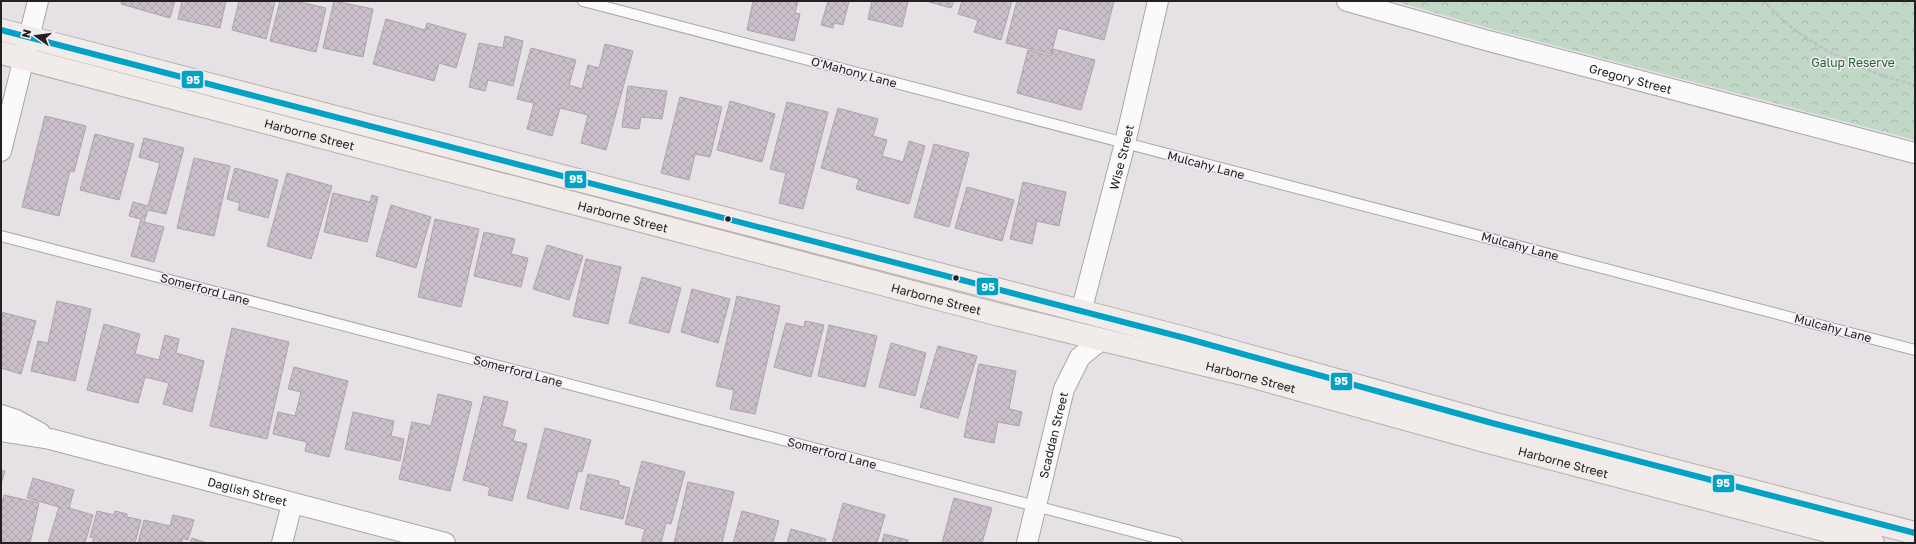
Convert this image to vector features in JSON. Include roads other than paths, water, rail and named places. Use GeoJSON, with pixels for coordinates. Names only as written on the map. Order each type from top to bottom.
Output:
{"type":"FeatureCollection","features":[{"type":"Feature","properties":{"kind":"main road","name":"Harborne Street"},"geometry":{"type":"LineString","coordinates":[[1,30],[1185,338],[1492,423],[1915,533]]}},
{"type":"Feature","properties":{"kind":"main road","name":"Harborne Street"},"geometry":{"type":"LineString","coordinates":[[1,53],[981,310],[1243,374],[1495,444],[1873,543]]}},
{"type":"Feature","properties":{"kind":"street"},"geometry":{"type":"LineString","coordinates":[[1,152],[38,1]]}},
{"type":"Feature","properties":{"kind":"street","name":"Wise Street"},"geometry":{"type":"LineString","coordinates":[[1081,312],[1125,144],[1158,1]]}},
{"type":"Feature","properties":{"kind":"street","name":"Gregory Street"},"geometry":{"type":"LineString","coordinates":[[1347,1],[1493,42],[1915,153]]}},
{"type":"Feature","properties":{"kind":"street","name":"Scaddan Street"},"geometry":{"type":"LineString","coordinates":[[1027,543],[1064,389],[1080,357],[1101,340]]}},
{"type":"Feature","properties":{"kind":"street","name":"Daglish Street"},"geometry":{"type":"LineString","coordinates":[[1,415],[16,420],[50,439]]}},
{"type":"Feature","properties":{"kind":"street","name":"Daglish Street"},"geometry":{"type":"LineString","coordinates":[[1,431],[50,439],[292,504],[445,543]]}},
{"type":"Feature","properties":{"kind":"street"},"geometry":{"type":"LineString","coordinates":[[282,543],[292,504]]}},
{"type":"Feature","properties":{"kind":"lane","name":"O'Mahony Lane"},"geometry":{"type":"LineString","coordinates":[[583,1],[1125,144]]}},
{"type":"Feature","properties":{"kind":"lane","name":"Mulcahy Lane"},"geometry":{"type":"LineString","coordinates":[[1125,144],[1915,350]]}},
{"type":"Feature","properties":{"kind":"lane","name":"Somerford Lane"},"geometry":{"type":"LineString","coordinates":[[1,236],[1177,543]]}},
{"type":"Feature","properties":{"kind":"park label","name":"Galup Reserve"},"geometry":{"type":"Point","coordinates":[1853,62]}}]}
